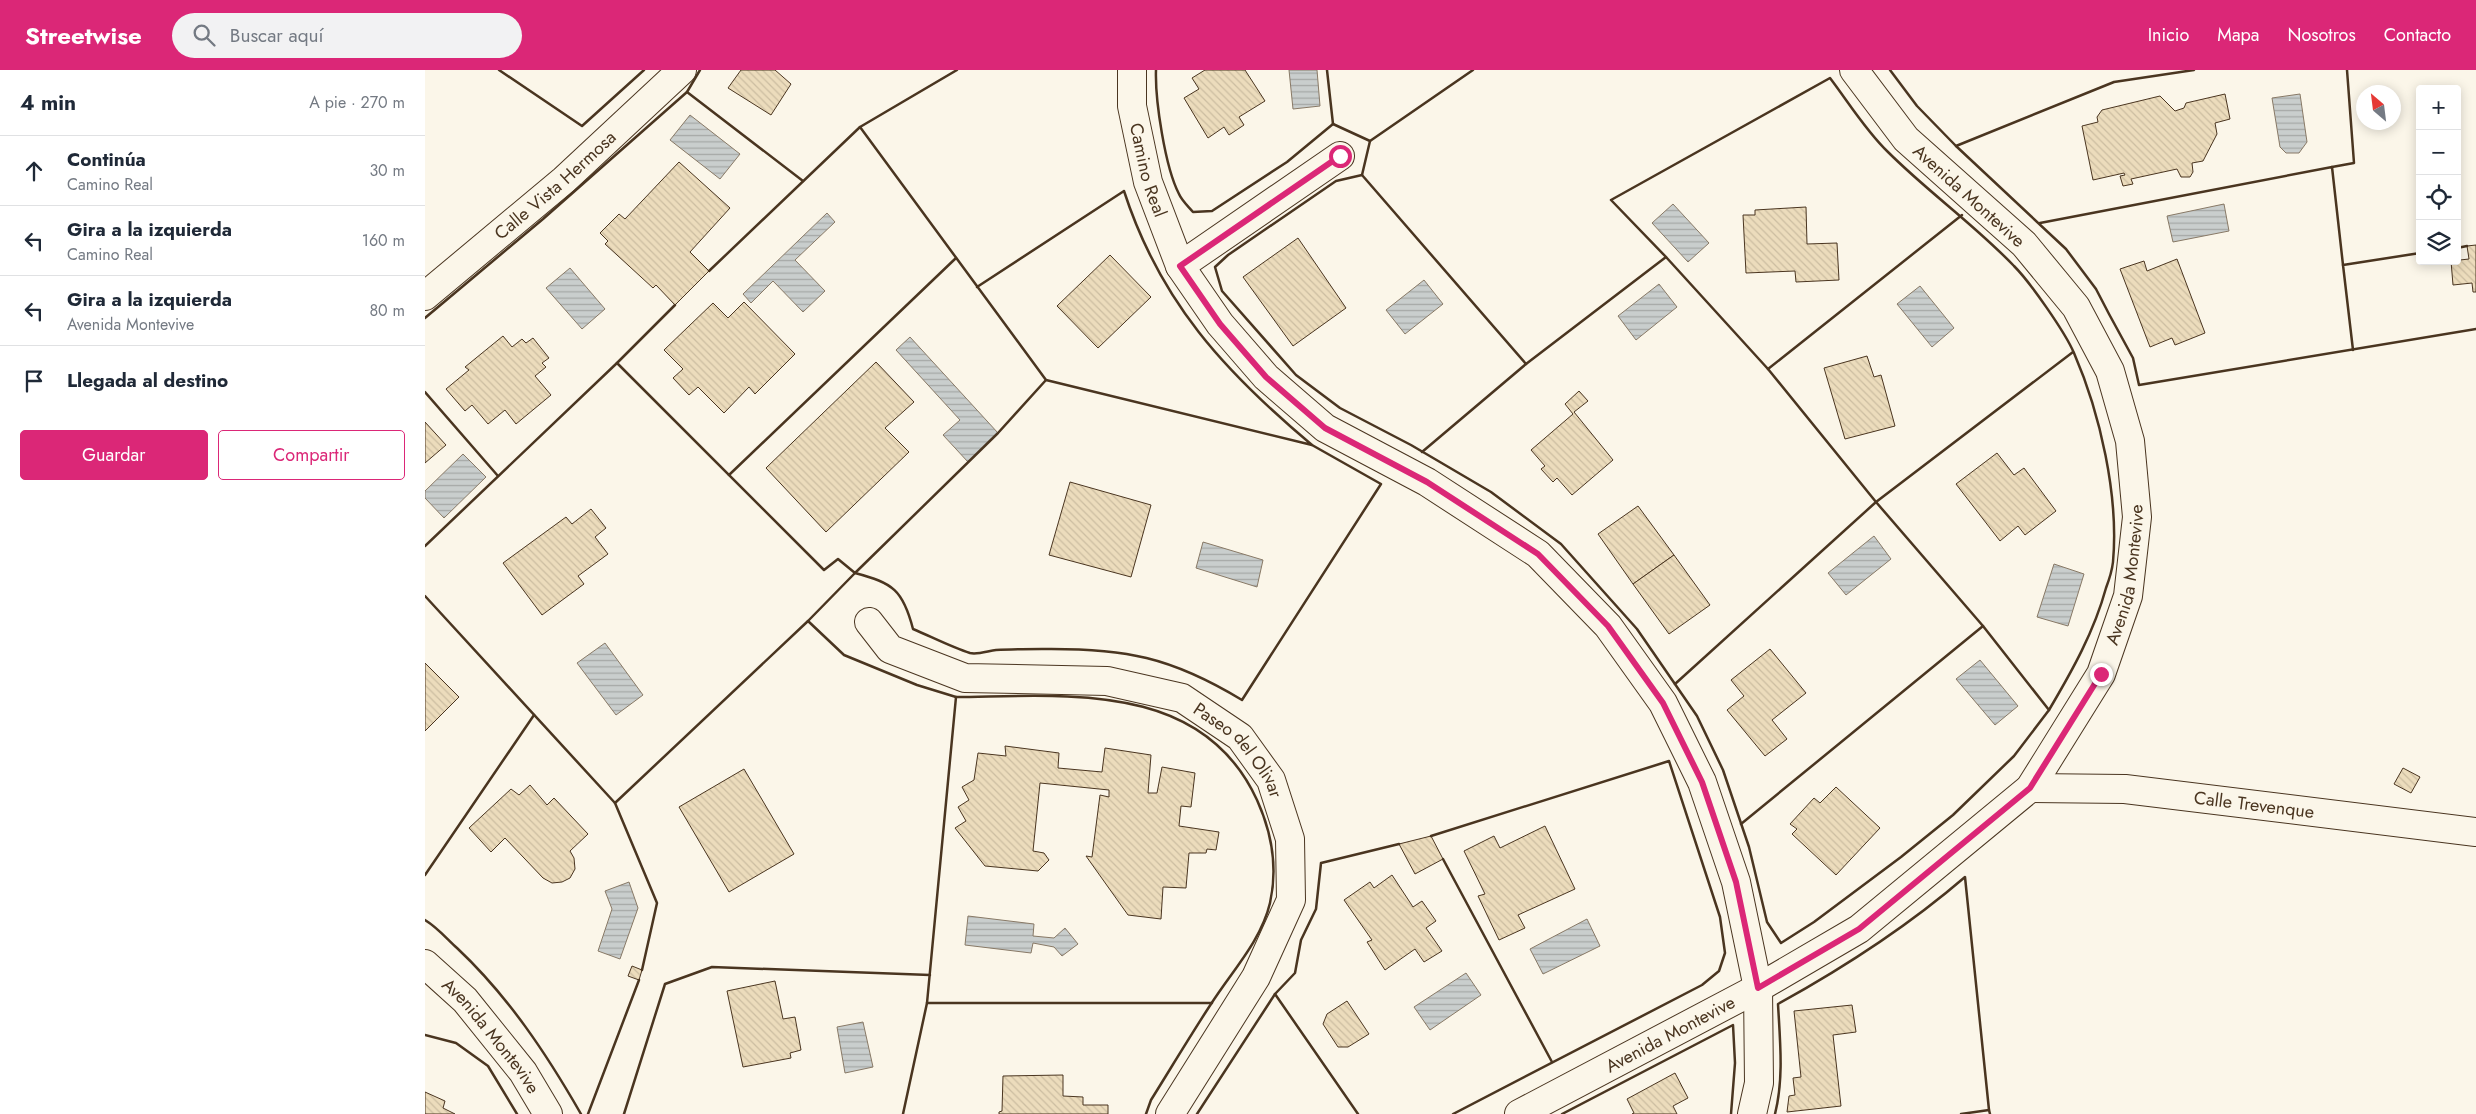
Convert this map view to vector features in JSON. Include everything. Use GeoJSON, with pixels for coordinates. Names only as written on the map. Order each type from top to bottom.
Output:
{"type":"FeatureCollection","features":[{"type":"Feature","properties":{"kind":"street","name":"Calle Vista Hermosa"},"geometry":{"type":"LineString","coordinates":[[425,296],[564,180],[682,70]]}},
{"type":"Feature","properties":{"kind":"street","name":"Camino Real"},"geometry":{"type":"LineString","coordinates":[[1132,70],[1132,106],[1148,182],[1180,266],[1220,324],[1266,377],[1325,428],[1427,482],[1538,554],[1608,626],[1663,703],[1702,782],[1736,882],[1758,988],[1759,1083],[1752,1114]]}},
{"type":"Feature","properties":{"kind":"street","name":"Avenida Montevive"},"geometry":{"type":"LineString","coordinates":[[1519,1114],[1758,988],[1859,929],[2030,788],[2101,674],[2128,596],[2137,517],[2130,441],[2110,371],[2076,307],[2024,244],[1906,139],[1854,70]]}},
{"type":"Feature","properties":{"kind":"street"},"geometry":{"type":"LineString","coordinates":[[1180,266],[1340,156]]}},
{"type":"Feature","properties":{"kind":"street","name":"Paseo del Olivar"},"geometry":{"type":"LineString","coordinates":[[869,622],[891,649],[965,678],[1107,681],[1182,698],[1240,737],[1271,780],[1290,839],[1291,900],[1256,976],[1170,1114]]}},
{"type":"Feature","properties":{"kind":"street","name":"Calle Trevenque"},"geometry":{"type":"LineString","coordinates":[[2030,788],[2125,789],[2476,832]]}},
{"type":"Feature","properties":{"kind":"street","name":"Avenida Montevive"},"geometry":{"type":"LineString","coordinates":[[425,964],[465,1000],[523,1072],[548,1114]]}},
{"type":"Feature","properties":{"kind":"shaded area"},"geometry":{"type":"Polygon","coordinates":[[[1289,70],[1317,70],[1320,106],[1293,109],[1289,70]]]}},
{"type":"Feature","properties":{"kind":"shaded area"},"geometry":{"type":"Polygon","coordinates":[[[2300,94],[2307,142],[2299,153],[2286,153],[2280,147],[2272,98],[2300,94]]]}},
{"type":"Feature","properties":{"kind":"shaded area"},"geometry":{"type":"Polygon","coordinates":[[[690,115],[740,154],[720,179],[670,140],[690,115]]]}},
{"type":"Feature","properties":{"kind":"shaded area"},"geometry":{"type":"Polygon","coordinates":[[[1673,204],[1709,243],[1688,262],[1652,223],[1673,204]]]}},
{"type":"Feature","properties":{"kind":"shaded area"},"geometry":{"type":"Polygon","coordinates":[[[2224,204],[2229,231],[2173,242],[2167,216],[2224,204]]]}},
{"type":"Feature","properties":{"kind":"shaded area"},"geometry":{"type":"Polygon","coordinates":[[[827,213],[835,222],[795,260],[825,291],[803,312],[773,281],[751,303],[743,294],[827,213]]]}},
{"type":"Feature","properties":{"kind":"shaded area"},"geometry":{"type":"Polygon","coordinates":[[[570,268],[605,309],[582,329],[546,288],[570,268]]]}},
{"type":"Feature","properties":{"kind":"shaded area"},"geometry":{"type":"Polygon","coordinates":[[[1424,280],[1443,304],[1405,334],[1386,310],[1424,280]]]}},
{"type":"Feature","properties":{"kind":"shaded area"},"geometry":{"type":"Polygon","coordinates":[[[1659,284],[1677,307],[1636,340],[1618,316],[1659,284]]]}},
{"type":"Feature","properties":{"kind":"shaded area"},"geometry":{"type":"Polygon","coordinates":[[[1920,286],[1954,328],[1932,347],[1897,304],[1920,286]]]}},
{"type":"Feature","properties":{"kind":"shaded area"},"geometry":{"type":"Polygon","coordinates":[[[910,337],[998,433],[968,462],[943,435],[960,420],[896,350],[910,337]]]}},
{"type":"Feature","properties":{"kind":"shaded area"},"geometry":{"type":"Polygon","coordinates":[[[463,454],[486,477],[444,518],[425,498],[425,491],[463,454]]]}},
{"type":"Feature","properties":{"kind":"shaded area"},"geometry":{"type":"Polygon","coordinates":[[[1874,536],[1891,559],[1846,595],[1828,573],[1874,536]]]}},
{"type":"Feature","properties":{"kind":"shaded area"},"geometry":{"type":"Polygon","coordinates":[[[1203,542],[1263,560],[1257,587],[1196,568],[1203,542]]]}},
{"type":"Feature","properties":{"kind":"shaded area"},"geometry":{"type":"Polygon","coordinates":[[[2054,564],[2084,574],[2068,626],[2037,617],[2054,564]]]}},
{"type":"Feature","properties":{"kind":"shaded area"},"geometry":{"type":"Polygon","coordinates":[[[605,643],[643,695],[616,715],[577,663],[605,643]]]}},
{"type":"Feature","properties":{"kind":"shaded area"},"geometry":{"type":"Polygon","coordinates":[[[1980,660],[2018,706],[1995,725],[1956,679],[1980,660]]]}},
{"type":"Feature","properties":{"kind":"shaded area"},"geometry":{"type":"Polygon","coordinates":[[[629,882],[638,908],[620,959],[598,951],[612,909],[605,891],[629,882]]]}},
{"type":"Feature","properties":{"kind":"shaded area"},"geometry":{"type":"Polygon","coordinates":[[[968,916],[1034,924],[1033,936],[1054,938],[1065,928],[1078,944],[1062,956],[1054,947],[1033,943],[1031,953],[965,945],[968,916]]]}},
{"type":"Feature","properties":{"kind":"shaded area"},"geometry":{"type":"Polygon","coordinates":[[[1587,919],[1600,946],[1543,974],[1530,949],[1587,919]]]}},
{"type":"Feature","properties":{"kind":"shaded area"},"geometry":{"type":"Polygon","coordinates":[[[1466,973],[1481,995],[1430,1030],[1414,1007],[1466,973]]]}},
{"type":"Feature","properties":{"kind":"shaded area"},"geometry":{"type":"Polygon","coordinates":[[[863,1022],[873,1067],[845,1073],[837,1027],[863,1022]]]}},
{"type":"Feature","properties":{"kind":"building"},"geometry":{"type":"Polygon","coordinates":[[[741,70],[775,70],[791,84],[771,115],[728,88],[741,70]]]}},
{"type":"Feature","properties":{"kind":"building"},"geometry":{"type":"Polygon","coordinates":[[[1205,70],[1245,70],[1265,101],[1239,117],[1244,125],[1229,135],[1224,127],[1208,138],[1184,98],[1199,89],[1192,78],[1205,70]]]}},
{"type":"Feature","properties":{"kind":"building"},"geometry":{"type":"Polygon","coordinates":[[[2225,94],[2230,119],[2215,123],[2217,134],[2203,161],[2192,163],[2193,172],[2190,177],[2181,177],[2177,169],[2131,179],[2133,184],[2123,186],[2120,176],[2125,175],[2124,173],[2093,180],[2082,126],[2098,122],[2097,117],[2102,110],[2160,96],[2175,111],[2184,108],[2186,103],[2225,94]]]}},
{"type":"Feature","properties":{"kind":"building"},"geometry":{"type":"Polygon","coordinates":[[[679,162],[730,208],[690,252],[709,271],[675,305],[656,285],[653,288],[605,244],[608,241],[600,233],[619,214],[625,219],[679,162]]]}},
{"type":"Feature","properties":{"kind":"building"},"geometry":{"type":"Polygon","coordinates":[[[1806,207],[1807,244],[1837,243],[1839,280],[1796,282],[1795,271],[1746,273],[1743,215],[1755,215],[1755,210],[1806,207]]]}},
{"type":"Feature","properties":{"kind":"building"},"geometry":{"type":"Polygon","coordinates":[[[1298,238],[1346,308],[1293,346],[1243,277],[1298,238]]]}},
{"type":"Feature","properties":{"kind":"building"},"geometry":{"type":"Polygon","coordinates":[[[2476,245],[2476,292],[2473,292],[2472,283],[2453,285],[2451,265],[2461,265],[2461,260],[2469,259],[2467,246],[2476,245]]]}},
{"type":"Feature","properties":{"kind":"building"},"geometry":{"type":"Polygon","coordinates":[[[1110,255],[1151,297],[1098,348],[1057,306],[1110,255]]]}},
{"type":"Feature","properties":{"kind":"building"},"geometry":{"type":"Polygon","coordinates":[[[2177,259],[2205,333],[2175,345],[2172,338],[2150,347],[2120,269],[2144,261],[2147,271],[2177,259]]]}},
{"type":"Feature","properties":{"kind":"building"},"geometry":{"type":"Polygon","coordinates":[[[744,302],[795,354],[755,394],[749,387],[724,413],[698,387],[689,395],[673,378],[683,369],[664,350],[713,303],[728,318],[744,302]]]}},
{"type":"Feature","properties":{"kind":"building"},"geometry":{"type":"Polygon","coordinates":[[[503,336],[512,347],[522,339],[526,343],[533,338],[549,358],[542,363],[546,367],[535,376],[551,395],[516,424],[505,410],[488,424],[472,405],[465,411],[446,389],[469,370],[465,367],[503,336]]]}},
{"type":"Feature","properties":{"kind":"building"},"geometry":{"type":"Polygon","coordinates":[[[1867,356],[1874,377],[1881,375],[1895,426],[1845,439],[1824,368],[1867,356]]]}},
{"type":"Feature","properties":{"kind":"building"},"geometry":{"type":"Polygon","coordinates":[[[876,362],[914,402],[885,428],[909,452],[826,532],[766,468],[876,362]]]}},
{"type":"Feature","properties":{"kind":"building"},"geometry":{"type":"Polygon","coordinates":[[[1579,391],[1588,401],[1574,412],[1613,460],[1572,495],[1557,478],[1553,482],[1541,469],[1545,466],[1531,450],[1573,414],[1565,404],[1579,391]]]}},
{"type":"Feature","properties":{"kind":"building"},"geometry":{"type":"Polygon","coordinates":[[[425,422],[446,445],[425,463],[425,422]]]}},
{"type":"Feature","properties":{"kind":"building"},"geometry":{"type":"Polygon","coordinates":[[[1997,453],[2014,475],[2024,468],[2056,511],[2025,535],[2018,526],[2000,541],[1956,484],[1997,453]]]}},
{"type":"Feature","properties":{"kind":"building"},"geometry":{"type":"Polygon","coordinates":[[[1070,482],[1151,505],[1131,577],[1049,555],[1070,482]]]}},
{"type":"Feature","properties":{"kind":"building"},"geometry":{"type":"Polygon","coordinates":[[[1638,506],[1674,555],[1633,584],[1598,534],[1638,506]]]}},
{"type":"Feature","properties":{"kind":"building"},"geometry":{"type":"Polygon","coordinates":[[[591,509],[606,528],[595,537],[608,554],[578,576],[584,584],[542,615],[503,563],[566,517],[572,524],[591,509]]]}},
{"type":"Feature","properties":{"kind":"building"},"geometry":{"type":"Polygon","coordinates":[[[1674,555],[1710,605],[1669,634],[1633,584],[1674,555]]]}},
{"type":"Feature","properties":{"kind":"building"},"geometry":{"type":"Polygon","coordinates":[[[1770,649],[1806,693],[1772,720],[1787,739],[1765,756],[1727,710],[1744,696],[1731,680],[1770,649]]]}},
{"type":"Feature","properties":{"kind":"building"},"geometry":{"type":"Polygon","coordinates":[[[425,663],[459,697],[425,731],[425,663]]]}},
{"type":"Feature","properties":{"kind":"building"},"geometry":{"type":"Polygon","coordinates":[[[1005,746],[1059,753],[1058,768],[1102,772],[1105,748],[1151,755],[1148,793],[1157,793],[1162,767],[1195,773],[1191,807],[1181,806],[1179,826],[1219,832],[1216,850],[1207,849],[1206,853],[1189,853],[1186,888],[1163,887],[1161,919],[1128,915],[1086,856],[1092,857],[1100,795],[1109,797],[1109,790],[1040,783],[1033,851],[1044,853],[1049,860],[1038,871],[985,866],[955,828],[966,821],[958,807],[969,800],[962,787],[974,780],[978,753],[1006,756],[1005,746]]]}},
{"type":"Feature","properties":{"kind":"building"},"geometry":{"type":"Polygon","coordinates":[[[2403,768],[2420,777],[2411,793],[2394,784],[2403,768]]]}},
{"type":"Feature","properties":{"kind":"building"},"geometry":{"type":"Polygon","coordinates":[[[744,769],[794,854],[729,892],[679,807],[744,769]]]}},
{"type":"Feature","properties":{"kind":"building"},"geometry":{"type":"Polygon","coordinates":[[[530,785],[547,805],[554,798],[588,834],[570,851],[574,858],[575,869],[570,878],[562,882],[552,883],[543,878],[505,838],[491,852],[469,828],[511,789],[519,795],[530,785]]]}},
{"type":"Feature","properties":{"kind":"building"},"geometry":{"type":"Polygon","coordinates":[[[1836,787],[1880,828],[1836,875],[1792,834],[1797,829],[1790,824],[1814,798],[1820,803],[1836,787]]]}},
{"type":"Feature","properties":{"kind":"building"},"geometry":{"type":"Polygon","coordinates":[[[1545,826],[1575,889],[1518,915],[1525,928],[1499,940],[1478,896],[1485,894],[1464,851],[1494,836],[1500,848],[1545,826]]]}},
{"type":"Feature","properties":{"kind":"building"},"geometry":{"type":"Polygon","coordinates":[[[1431,836],[1443,859],[1415,874],[1399,844],[1431,836]]]}},
{"type":"Feature","properties":{"kind":"building"},"geometry":{"type":"Polygon","coordinates":[[[1392,875],[1413,907],[1422,901],[1436,921],[1426,928],[1442,951],[1424,962],[1415,949],[1385,970],[1367,942],[1372,940],[1344,900],[1370,882],[1374,888],[1392,875]]]}},
{"type":"Feature","properties":{"kind":"building"},"geometry":{"type":"Polygon","coordinates":[[[632,966],[642,970],[639,980],[628,976],[632,966]]]}},
{"type":"Feature","properties":{"kind":"building"},"geometry":{"type":"Polygon","coordinates":[[[775,981],[783,1019],[795,1017],[801,1050],[790,1053],[791,1058],[743,1067],[727,991],[775,981]]]}},
{"type":"Feature","properties":{"kind":"building"},"geometry":{"type":"Polygon","coordinates":[[[1347,1001],[1369,1034],[1348,1047],[1338,1047],[1323,1024],[1327,1014],[1347,1001]]]}},
{"type":"Feature","properties":{"kind":"building"},"geometry":{"type":"Polygon","coordinates":[[[1852,1005],[1856,1032],[1833,1035],[1841,1106],[1787,1112],[1789,1096],[1795,1095],[1793,1078],[1801,1077],[1794,1011],[1852,1005]]]}},
{"type":"Feature","properties":{"kind":"building"},"geometry":{"type":"Polygon","coordinates":[[[1675,1073],[1688,1098],[1673,1106],[1677,1114],[1632,1114],[1634,1113],[1627,1099],[1675,1073]]]}},
{"type":"Feature","properties":{"kind":"building"},"geometry":{"type":"Polygon","coordinates":[[[1063,1075],[1063,1096],[1083,1097],[1083,1105],[1108,1105],[1108,1114],[999,1114],[1002,1111],[1003,1076],[1063,1075]]]}},
{"type":"Feature","properties":{"kind":"building"},"geometry":{"type":"Polygon","coordinates":[[[425,1092],[445,1101],[443,1108],[455,1114],[425,1114],[425,1092]]]}},
{"type":"Feature","properties":{"kind":"wall"},"geometry":{"type":"LineString","coordinates":[[499,70],[582,126],[644,70]]}},
{"type":"Feature","properties":{"kind":"wall"},"geometry":{"type":"LineString","coordinates":[[425,318],[543,219],[687,92],[700,70]]}},
{"type":"Feature","properties":{"kind":"wall"},"geometry":{"type":"LineString","coordinates":[[957,70],[860,127],[1046,380],[1312,445],[1280,418],[1224,362],[1176,301],[1156,267],[1139,231],[1124,191],[977,287]]}},
{"type":"Feature","properties":{"kind":"wall"},"geometry":{"type":"LineString","coordinates":[[1156,70],[1159,115],[1169,167],[1180,197],[1193,212],[1212,211],[1287,162],[1333,124]]}},
{"type":"Feature","properties":{"kind":"wall"},"geometry":{"type":"LineString","coordinates":[[1327,70],[1333,124]]}},
{"type":"Feature","properties":{"kind":"wall"},"geometry":{"type":"LineString","coordinates":[[1370,141],[1473,70]]}},
{"type":"Feature","properties":{"kind":"wall"},"geometry":{"type":"LineString","coordinates":[[1890,70],[1917,106],[1956,146],[2066,249],[2096,289],[2133,358],[2139,385],[2476,329]]}},
{"type":"Feature","properties":{"kind":"wall"},"geometry":{"type":"LineString","coordinates":[[1956,146],[2114,82],[2194,70]]}},
{"type":"Feature","properties":{"kind":"wall"},"geometry":{"type":"LineString","coordinates":[[2332,167],[2354,163],[2347,70]]}},
{"type":"Feature","properties":{"kind":"wall"},"geometry":{"type":"LineString","coordinates":[[1666,257],[1611,200],[1830,78],[1880,144],[2021,273],[2063,333],[2074,353],[2083,376],[2099,428],[2110,483],[2113,510],[2113,562],[2109,579],[2089,636],[2049,710]]}},
{"type":"Feature","properties":{"kind":"wall"},"geometry":{"type":"LineString","coordinates":[[687,92],[803,181]]}},
{"type":"Feature","properties":{"kind":"wall"},"geometry":{"type":"LineString","coordinates":[[1333,124],[1370,141],[1362,175]]}},
{"type":"Feature","properties":{"kind":"wall"},"geometry":{"type":"LineString","coordinates":[[709,271],[860,127]]}},
{"type":"Feature","properties":{"kind":"wall"},"geometry":{"type":"LineString","coordinates":[[2040,223],[2332,167],[2343,265]]}},
{"type":"Feature","properties":{"kind":"wall"},"geometry":{"type":"LineString","coordinates":[[1362,175],[1526,364],[1666,257],[1768,369],[1876,502],[1983,626],[2049,710],[2014,756],[1953,815],[1901,857],[1814,922],[1781,943],[1767,922],[1749,847],[1723,770],[1697,716],[1637,629],[1561,544],[1491,492],[1411,445],[1340,408],[1296,375],[1222,291],[1215,267],[1228,255],[1336,181],[1362,175]]}},
{"type":"Feature","properties":{"kind":"wall"},"geometry":{"type":"LineString","coordinates":[[1768,369],[1962,215]]}},
{"type":"Feature","properties":{"kind":"wall"},"geometry":{"type":"LineString","coordinates":[[2461,247],[2467,246]]}},
{"type":"Feature","properties":{"kind":"wall"},"geometry":{"type":"LineString","coordinates":[[2353,350],[2343,265],[2416,254]]}},
{"type":"Feature","properties":{"kind":"wall"},"geometry":{"type":"LineString","coordinates":[[729,475],[956,258]]}},
{"type":"Feature","properties":{"kind":"wall"},"geometry":{"type":"LineString","coordinates":[[675,305],[617,363],[824,570],[838,559],[855,573],[998,433],[1046,380]]}},
{"type":"Feature","properties":{"kind":"wall"},"geometry":{"type":"LineString","coordinates":[[1675,684],[1876,502],[2073,352]]}},
{"type":"Feature","properties":{"kind":"wall"},"geometry":{"type":"LineString","coordinates":[[425,546],[617,363]]}},
{"type":"Feature","properties":{"kind":"wall"},"geometry":{"type":"LineString","coordinates":[[1422,452],[1526,364]]}},
{"type":"Feature","properties":{"kind":"wall"},"geometry":{"type":"LineString","coordinates":[[425,392],[498,476]]}},
{"type":"Feature","properties":{"kind":"wall"},"geometry":{"type":"LineString","coordinates":[[808,621],[855,573],[879,580],[894,590],[905,605],[913,629],[970,653],[996,650],[1042,649],[1098,650],[1123,653],[1147,658],[1192,674],[1242,700],[1381,484],[1312,445]]}},
{"type":"Feature","properties":{"kind":"wall"},"geometry":{"type":"LineString","coordinates":[[425,596],[615,803],[657,903],[642,970]]}},
{"type":"Feature","properties":{"kind":"wall"},"geometry":{"type":"LineString","coordinates":[[615,803],[808,621],[844,655],[917,685],[956,697]]}},
{"type":"Feature","properties":{"kind":"wall"},"geometry":{"type":"LineString","coordinates":[[1741,824],[1983,626]]}},
{"type":"Feature","properties":{"kind":"wall"},"geometry":{"type":"LineString","coordinates":[[903,1114],[927,1003],[956,697],[1042,696],[1085,698],[1127,703],[1167,714],[1202,733],[1233,761],[1257,800],[1270,838],[1273,876],[1270,903],[1266,917],[1253,943],[1219,992],[1151,1100],[1146,1114]]}},
{"type":"Feature","properties":{"kind":"wall"},"geometry":{"type":"LineString","coordinates":[[425,875],[534,715]]}},
{"type":"Feature","properties":{"kind":"wall"},"geometry":{"type":"LineString","coordinates":[[1431,836],[1669,761],[1720,917],[1725,953],[1719,971],[1702,985],[1453,1114]]}},
{"type":"Feature","properties":{"kind":"wall"},"geometry":{"type":"LineString","coordinates":[[1197,1114],[1275,994],[1295,973],[1301,940],[1316,909],[1321,863],[1399,844]]}},
{"type":"Feature","properties":{"kind":"wall"},"geometry":{"type":"LineString","coordinates":[[1443,859],[1552,1062]]}},
{"type":"Feature","properties":{"kind":"wall"},"geometry":{"type":"LineString","coordinates":[[1775,1114],[1780,1087],[1778,1004],[1827,976],[1875,945],[1921,913],[1965,877],[1989,1110]]}},
{"type":"Feature","properties":{"kind":"wall"},"geometry":{"type":"LineString","coordinates":[[425,920],[476,966],[493,986],[540,1047],[581,1114]]}},
{"type":"Feature","properties":{"kind":"wall"},"geometry":{"type":"LineString","coordinates":[[624,1114],[665,984],[712,967],[930,975]]}},
{"type":"Feature","properties":{"kind":"wall"},"geometry":{"type":"LineString","coordinates":[[588,1114],[639,980]]}},
{"type":"Feature","properties":{"kind":"wall"},"geometry":{"type":"LineString","coordinates":[[1275,994],[1358,1114]]}},
{"type":"Feature","properties":{"kind":"wall"},"geometry":{"type":"LineString","coordinates":[[927,1003],[1212,1003]]}},
{"type":"Feature","properties":{"kind":"wall"},"geometry":{"type":"LineString","coordinates":[[1562,1114],[1733,1025],[1735,1063],[1731,1114]]}},
{"type":"Feature","properties":{"kind":"wall"},"geometry":{"type":"LineString","coordinates":[[425,1035],[456,1043],[488,1066],[517,1114]]}},
{"type":"Feature","properties":{"kind":"wall"},"geometry":{"type":"LineString","coordinates":[[1961,1114],[1989,1110],[1990,1114]]}},
{"type":"Feature","properties":{"kind":"route"},"geometry":{"type":"LineString","coordinates":[[1340,156],[1180,266],[1220,324],[1266,377],[1325,428],[1427,482],[1538,554],[1608,626],[1663,703],[1702,782],[1736,882],[1758,988],[1859,929],[1955,852],[2030,788],[2101,674]]}}]}
